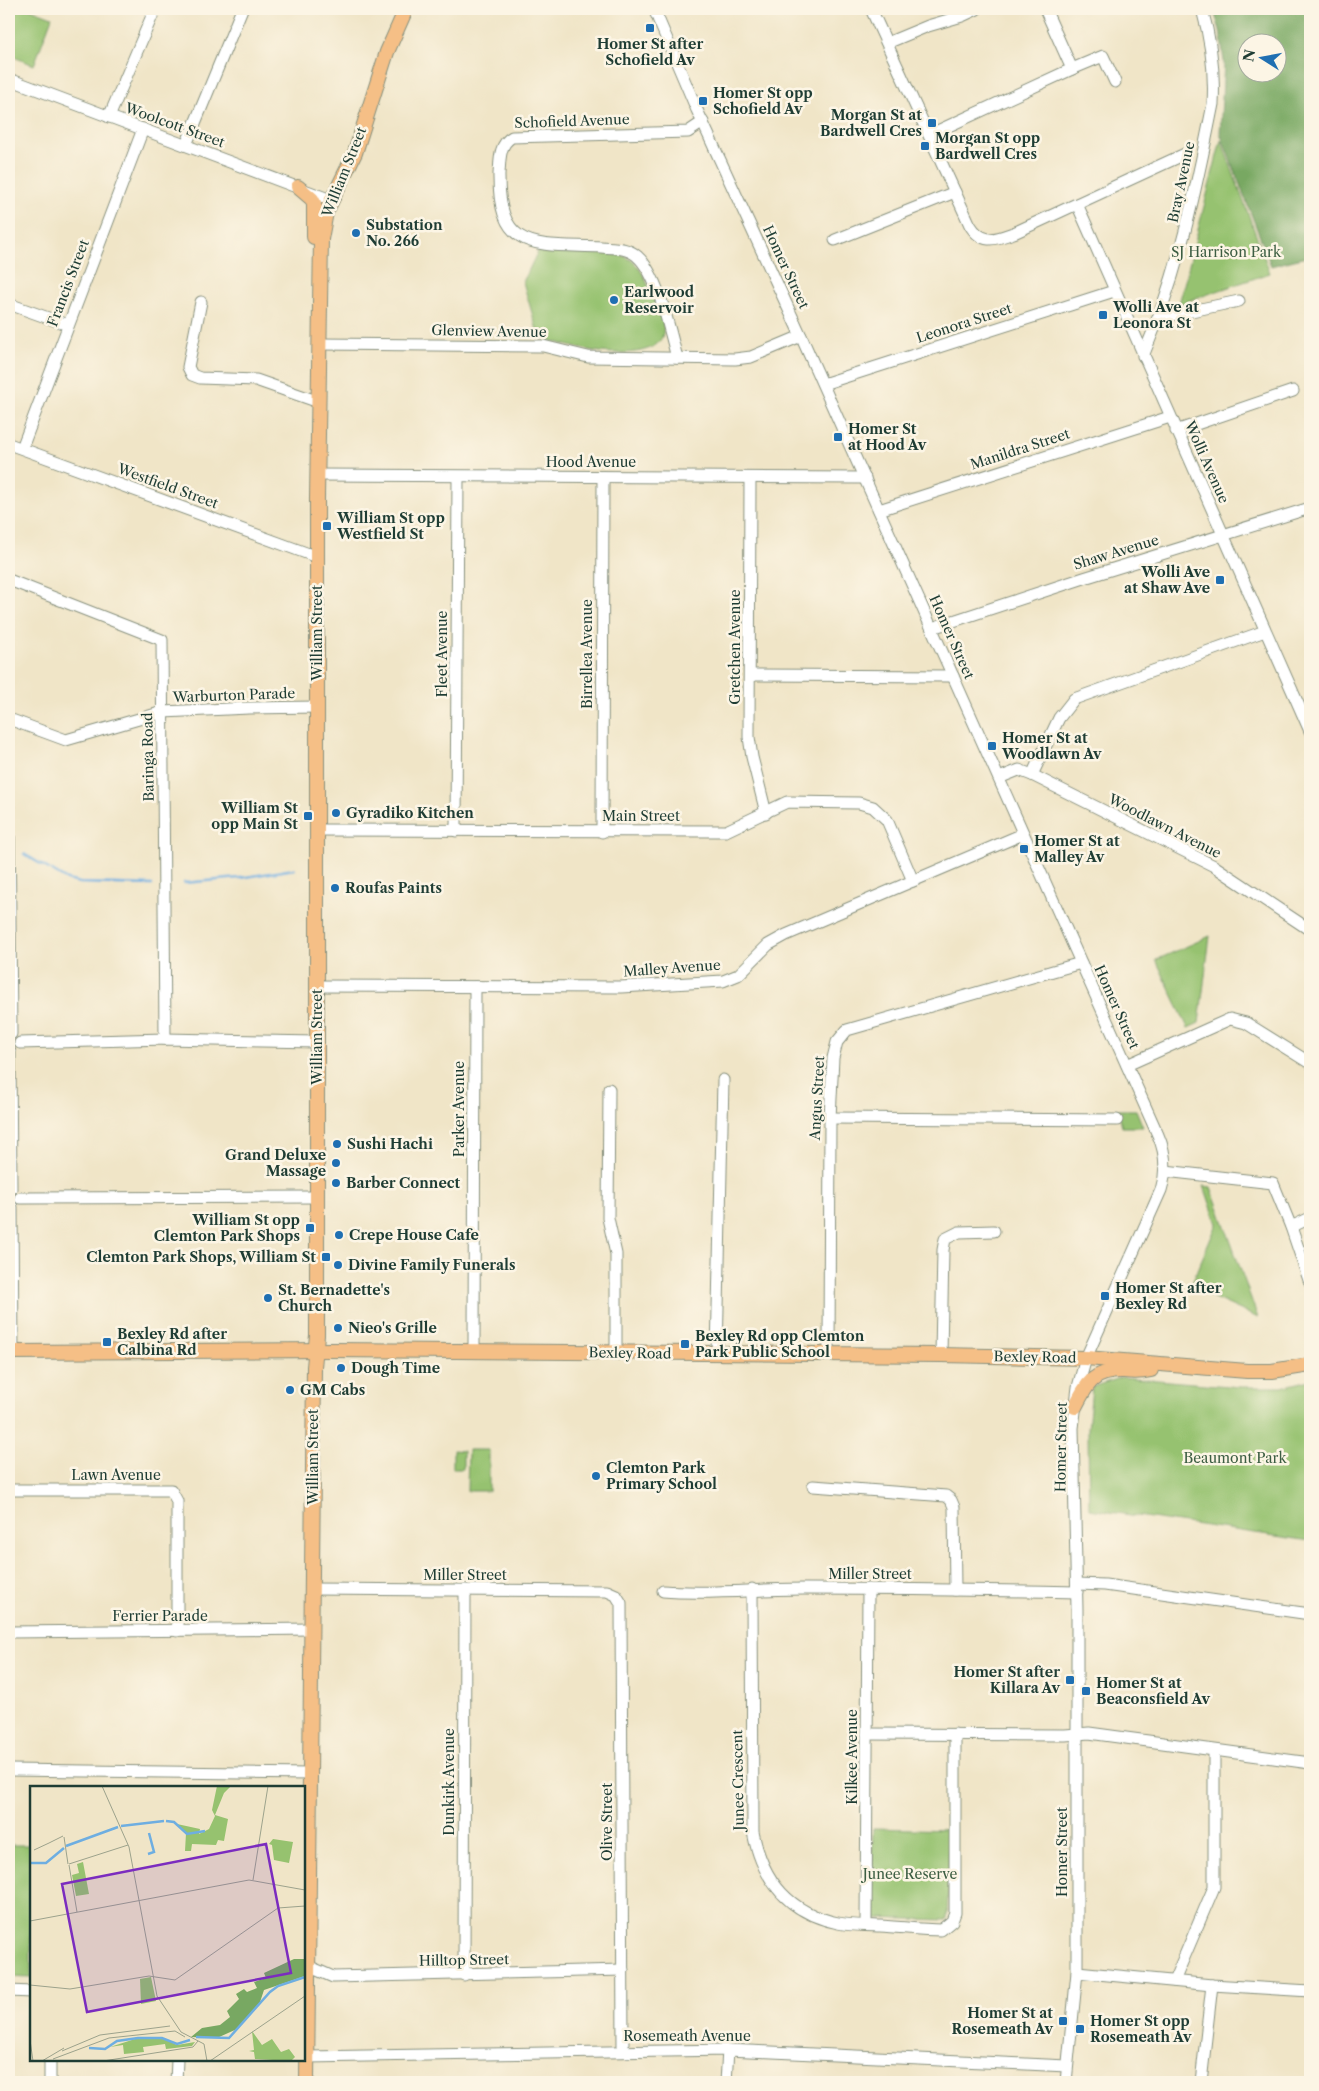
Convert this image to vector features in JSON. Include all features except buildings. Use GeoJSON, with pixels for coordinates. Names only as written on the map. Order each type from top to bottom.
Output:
{"type":"FeatureCollection","features":[{"type":"Feature","properties":{"kind":"main road","name":"William Street"},"geometry":{"type":"LineString","coordinates":[[307,2082],[306,2000],[308,1966],[317,1197],[317,475],[322,232],[331,200],[355,153],[387,52],[406,9]]}},
{"type":"Feature","properties":{"kind":"main road"},"geometry":{"type":"LineString","coordinates":[[298,187],[314,203],[314,264],[320,274]]}},
{"type":"Feature","properties":{"kind":"main road","name":"Bexley Road"},"geometry":{"type":"LineString","coordinates":[[11,1352],[315,1350],[941,1355],[1086,1358],[1247,1371],[1288,1369],[1310,1364]]}},
{"type":"Feature","properties":{"kind":"main road"},"geometry":{"type":"LineString","coordinates":[[1075,1407],[1088,1384],[1101,1373],[1147,1371],[1166,1364]]}},
{"type":"Feature","properties":{"kind":"street"},"geometry":{"type":"LineString","coordinates":[[110,117],[155,9]]}},
{"type":"Feature","properties":{"kind":"street"},"geometry":{"type":"LineString","coordinates":[[186,145],[242,9]]}},
{"type":"Feature","properties":{"kind":"street","name":"Homer Street"},"geometry":{"type":"LineString","coordinates":[[654,9],[1162,1143],[1165,1171],[1159,1194],[1086,1358],[1075,1407],[1077,1588],[1076,1972],[1066,2082]]}},
{"type":"Feature","properties":{"kind":"street"},"geometry":{"type":"LineString","coordinates":[[872,9],[970,225],[978,236],[990,240],[1016,232],[1185,154]]}},
{"type":"Feature","properties":{"kind":"street"},"geometry":{"type":"LineString","coordinates":[[887,43],[977,9]]}},
{"type":"Feature","properties":{"kind":"street"},"geometry":{"type":"LineString","coordinates":[[1045,9],[1072,69]]}},
{"type":"Feature","properties":{"kind":"street","name":"Bray Avenue"},"geometry":{"type":"LineString","coordinates":[[1143,356],[1169,291],[1186,229],[1213,104],[1214,67],[1212,45],[1202,9]]}},
{"type":"Feature","properties":{"kind":"street"},"geometry":{"type":"LineString","coordinates":[[929,135],[1104,56],[1115,82]]}},
{"type":"Feature","properties":{"kind":"street","name":"Woolcott Street"},"geometry":{"type":"LineString","coordinates":[[9,79],[331,200]]}},
{"type":"Feature","properties":{"kind":"street","name":"Schofield Avenue"},"geometry":{"type":"LineString","coordinates":[[678,358],[667,319],[653,282],[647,269],[637,256],[620,248],[538,245],[520,236],[506,222],[499,201],[499,164],[501,148],[505,141],[512,137],[688,132],[703,122]]}},
{"type":"Feature","properties":{"kind":"street","name":"Francis Street"},"geometry":{"type":"LineString","coordinates":[[22,448],[143,129]]}},
{"type":"Feature","properties":{"kind":"street"},"geometry":{"type":"LineString","coordinates":[[835,240],[955,192]]}},
{"type":"Feature","properties":{"kind":"street","name":"Wolli Avenue"},"geometry":{"type":"LineString","coordinates":[[1077,204],[1310,731]]}},
{"type":"Feature","properties":{"kind":"street","name":"Leonora Street"},"geometry":{"type":"LineString","coordinates":[[822,384],[1114,291]]}},
{"type":"Feature","properties":{"kind":"street"},"geometry":{"type":"LineString","coordinates":[[1158,318],[1239,301]]}},
{"type":"Feature","properties":{"kind":"street"},"geometry":{"type":"LineString","coordinates":[[201,302],[188,367],[192,375],[200,378],[256,380],[319,402]]}},
{"type":"Feature","properties":{"kind":"street"},"geometry":{"type":"LineString","coordinates":[[9,304],[68,325]]}},
{"type":"Feature","properties":{"kind":"street","name":"Glenview Avenue"},"geometry":{"type":"LineString","coordinates":[[320,344],[542,346],[588,357],[735,359],[751,357],[801,336]]}},
{"type":"Feature","properties":{"kind":"street"},"geometry":{"type":"LineString","coordinates":[[1176,431],[1293,392]]}},
{"type":"Feature","properties":{"kind":"street","name":"Manildra Street"},"geometry":{"type":"LineString","coordinates":[[879,510],[1170,417]]}},
{"type":"Feature","properties":{"kind":"street","name":"Westfield Street"},"geometry":{"type":"LineString","coordinates":[[9,444],[317,557]]}},
{"type":"Feature","properties":{"kind":"street","name":"Hood Avenue"},"geometry":{"type":"LineString","coordinates":[[317,475],[865,478]]}},
{"type":"Feature","properties":{"kind":"street","name":"Fleet Avenue"},"geometry":{"type":"LineString","coordinates":[[456,831],[458,477]]}},
{"type":"Feature","properties":{"kind":"street","name":"Birrellea Avenue"},"geometry":{"type":"LineString","coordinates":[[602,832],[603,477]]}},
{"type":"Feature","properties":{"kind":"street","name":"Gretchen Avenue"},"geometry":{"type":"LineString","coordinates":[[750,478],[750,747],[766,813]]}},
{"type":"Feature","properties":{"kind":"street","name":"Shaw Avenue"},"geometry":{"type":"LineString","coordinates":[[932,628],[994,606],[1310,508]]}},
{"type":"Feature","properties":{"kind":"street","name":"Baringa Road"},"geometry":{"type":"LineString","coordinates":[[9,580],[162,640],[165,1039]]}},
{"type":"Feature","properties":{"kind":"street"},"geometry":{"type":"LineString","coordinates":[[1032,775],[1059,718],[1074,698],[1265,632]]}},
{"type":"Feature","properties":{"kind":"street"},"geometry":{"type":"LineString","coordinates":[[750,675],[953,676]]}},
{"type":"Feature","properties":{"kind":"street","name":"Warburton Parade"},"geometry":{"type":"LineString","coordinates":[[9,719],[66,740],[162,712],[249,708],[317,708]]}},
{"type":"Feature","properties":{"kind":"street","name":"Woodlawn Avenue"},"geometry":{"type":"LineString","coordinates":[[999,778],[1019,770],[1032,775],[1214,866],[1310,930]]}},
{"type":"Feature","properties":{"kind":"street","name":"Main Street"},"geometry":{"type":"LineString","coordinates":[[317,830],[726,831],[787,802],[859,803],[873,807],[887,820],[913,880]]}},
{"type":"Feature","properties":{"kind":"street"},"geometry":{"type":"LineString","coordinates":[[9,808],[10,1034],[18,1038],[20,1043]]}},
{"type":"Feature","properties":{"kind":"street","name":"Malley Avenue"},"geometry":{"type":"LineString","coordinates":[[317,986],[621,987],[723,981],[738,975],[768,945],[786,935],[1024,834]]}},
{"type":"Feature","properties":{"kind":"street","name":"Angus Street"},"geometry":{"type":"LineString","coordinates":[[830,1354],[830,1118],[833,1058],[838,1042],[847,1030],[1081,963]]}},
{"type":"Feature","properties":{"kind":"street","name":"Parker Avenue"},"geometry":{"type":"LineString","coordinates":[[474,1351],[475,987]]}},
{"type":"Feature","properties":{"kind":"street"},"geometry":{"type":"LineString","coordinates":[[1127,1065],[1230,1019],[1246,1023],[1310,1063]]}},
{"type":"Feature","properties":{"kind":"street"},"geometry":{"type":"LineString","coordinates":[[20,1043],[165,1039],[317,1042]]}},
{"type":"Feature","properties":{"kind":"street"},"geometry":{"type":"LineString","coordinates":[[11,1352],[14,1204],[16,1191],[10,1190],[9,1051],[18,1048],[20,1043]]}},
{"type":"Feature","properties":{"kind":"street"},"geometry":{"type":"LineString","coordinates":[[717,1354],[723,1080]]}},
{"type":"Feature","properties":{"kind":"street"},"geometry":{"type":"LineString","coordinates":[[609,1089],[608,1218],[616,1254],[616,1352]]}},
{"type":"Feature","properties":{"kind":"street"},"geometry":{"type":"LineString","coordinates":[[830,1118],[1117,1120]]}},
{"type":"Feature","properties":{"kind":"street"},"geometry":{"type":"LineString","coordinates":[[1165,1171],[1273,1183],[1291,1227],[1310,1283]]}},
{"type":"Feature","properties":{"kind":"street"},"geometry":{"type":"LineString","coordinates":[[14,1204],[317,1197]]}},
{"type":"Feature","properties":{"kind":"street"},"geometry":{"type":"LineString","coordinates":[[1291,1227],[1310,1218]]}},
{"type":"Feature","properties":{"kind":"street"},"geometry":{"type":"LineString","coordinates":[[941,1355],[943,1250],[945,1239],[960,1232],[994,1230]]}},
{"type":"Feature","properties":{"kind":"street"},"geometry":{"type":"LineString","coordinates":[[813,1486],[946,1496],[951,1500],[954,1507],[955,1590]]}},
{"type":"Feature","properties":{"kind":"street","name":"Lawn Avenue"},"geometry":{"type":"LineString","coordinates":[[9,1490],[171,1490],[177,1501],[177,1630]]}},
{"type":"Feature","properties":{"kind":"street","name":"Miller Street"},"geometry":{"type":"LineString","coordinates":[[663,1592],[698,1594],[752,1589],[955,1590],[1077,1588],[1105,1585],[1310,1614]]}},
{"type":"Feature","properties":{"kind":"street","name":"Miller Street"},"geometry":{"type":"LineString","coordinates":[[312,1589],[607,1591],[616,1595]]}},
{"type":"Feature","properties":{"kind":"street","name":"Junee Crescent"},"geometry":{"type":"LineString","coordinates":[[752,1589],[753,1832],[757,1850],[769,1878],[786,1897],[797,1905],[826,1920],[849,1924],[941,1930],[952,1921],[955,1913],[955,1734]]}},
{"type":"Feature","properties":{"kind":"street","name":"Kilkee Avenue"},"geometry":{"type":"LineString","coordinates":[[866,1925],[868,1589]]}},
{"type":"Feature","properties":{"kind":"street","name":"Dunkirk Avenue"},"geometry":{"type":"LineString","coordinates":[[464,1590],[464,1975]]}},
{"type":"Feature","properties":{"kind":"street","name":"Olive Street"},"geometry":{"type":"LineString","coordinates":[[616,1595],[621,1604],[623,2051]]}},
{"type":"Feature","properties":{"kind":"street","name":"Ferrier Parade"},"geometry":{"type":"LineString","coordinates":[[9,1632],[312,1629]]}},
{"type":"Feature","properties":{"kind":"street"},"geometry":{"type":"LineString","coordinates":[[867,1734],[1089,1733],[1310,1763]]}},
{"type":"Feature","properties":{"kind":"street"},"geometry":{"type":"LineString","coordinates":[[1174,1981],[1214,1887],[1214,1751]]}},
{"type":"Feature","properties":{"kind":"street"},"geometry":{"type":"LineString","coordinates":[[9,1770],[310,1774]]}},
{"type":"Feature","properties":{"kind":"street","name":"Hilltop Street"},"geometry":{"type":"LineString","coordinates":[[308,1966],[333,1977],[623,1970]]}},
{"type":"Feature","properties":{"kind":"street"},"geometry":{"type":"LineString","coordinates":[[1076,1972],[1212,1985],[1310,1991]]}},
{"type":"Feature","properties":{"kind":"street"},"geometry":{"type":"LineString","coordinates":[[1201,2082],[1212,1985]]}},
{"type":"Feature","properties":{"kind":"street"},"geometry":{"type":"LineString","coordinates":[[9,1991],[30,1992]]}},
{"type":"Feature","properties":{"kind":"street"},"geometry":{"type":"LineString","coordinates":[[726,2082],[728,2050]]}},
{"type":"Feature","properties":{"kind":"street","name":"Rosemeath Avenue"},"geometry":{"type":"LineString","coordinates":[[307,2057],[728,2050],[1068,2066]]}},
{"type":"Feature","properties":{"kind":"street"},"geometry":{"type":"LineString","coordinates":[[50,2061],[50,2082]]}},
{"type":"Feature","properties":{"kind":"street"},"geometry":{"type":"LineString","coordinates":[[176,2061],[176,2082]]}},
{"type":"Feature","properties":{"kind":"green space"},"geometry":{"type":"Polygon","coordinates":[[[9,9],[31,9],[52,17],[34,65],[9,55],[9,9]]]}},
{"type":"Feature","properties":{"kind":"green space"},"geometry":{"type":"Polygon","coordinates":[[[1213,9],[1310,9],[1310,256],[1271,266],[1220,133],[1224,63],[1220,30],[1213,9]]]}},
{"type":"Feature","properties":{"kind":"green space","name":"SJ Harrison Park"},"geometry":{"type":"Polygon","coordinates":[[[1221,140],[1270,273],[1179,304],[1221,140]]]}},
{"type":"Feature","properties":{"kind":"green space"},"geometry":{"type":"Polygon","coordinates":[[[538,251],[609,253],[631,260],[643,274],[661,315],[664,329],[659,342],[642,351],[607,353],[539,337],[523,282],[538,251]]]}},
{"type":"Feature","properties":{"kind":"green space"},"geometry":{"type":"Polygon","coordinates":[[[1210,936],[1199,1023],[1188,1028],[1156,960],[1210,936]]]}},
{"type":"Feature","properties":{"kind":"green space"},"geometry":{"type":"Polygon","coordinates":[[[1118,1110],[1136,1110],[1143,1127],[1122,1127],[1118,1110]]]}},
{"type":"Feature","properties":{"kind":"green space"},"geometry":{"type":"Polygon","coordinates":[[[1204,1186],[1211,1187],[1258,1318],[1190,1287],[1217,1224],[1204,1186]]]}},
{"type":"Feature","properties":{"kind":"green space","name":"Beaumont Park"},"geometry":{"type":"Polygon","coordinates":[[[1122,1377],[1240,1387],[1282,1387],[1310,1380],[1310,1541],[1089,1509],[1088,1430],[1092,1387],[1122,1377]]]}},
{"type":"Feature","properties":{"kind":"green space"},"geometry":{"type":"Polygon","coordinates":[[[453,1450],[463,1451],[463,1469],[453,1469],[453,1450]]]}},
{"type":"Feature","properties":{"kind":"green space"},"geometry":{"type":"Polygon","coordinates":[[[468,1450],[489,1450],[489,1491],[467,1491],[468,1450]]]}},
{"type":"Feature","properties":{"kind":"green space","name":"Junee Reserve"},"geometry":{"type":"Polygon","coordinates":[[[873,1828],[950,1830],[947,1920],[871,1918],[873,1828]]]}},
{"type":"Feature","properties":{"kind":"green space"},"geometry":{"type":"Polygon","coordinates":[[[9,1845],[30,1845],[30,1978],[9,1977],[9,1845]]]}},
{"type":"Feature","properties":{"kind":"waterway"},"geometry":{"type":"LineString","coordinates":[[24,854],[67,880],[80,883],[152,885]]}},
{"type":"Feature","properties":{"kind":"waterway"},"geometry":{"type":"LineString","coordinates":[[184,883],[240,878],[294,869]]}},
{"type":"Feature","properties":{"kind":"place","name":"Homer St after Schofield Av"},"geometry":{"type":"Point","coordinates":[650,28]}},
{"type":"Feature","properties":{"kind":"place","name":"Homer St opp Schofield Av"},"geometry":{"type":"Point","coordinates":[703,101]}},
{"type":"Feature","properties":{"kind":"place","name":"Morgan St at Bardwell Cres"},"geometry":{"type":"Point","coordinates":[932,123]}},
{"type":"Feature","properties":{"kind":"place","name":"Morgan St opp Bardwell Cres"},"geometry":{"type":"Point","coordinates":[925,146]}},
{"type":"Feature","properties":{"kind":"place","name":"Substation No. 266"},"geometry":{"type":"Point","coordinates":[356,233]}},
{"type":"Feature","properties":{"kind":"place","name":"Earlwood Reservoir"},"geometry":{"type":"Point","coordinates":[614,300]}},
{"type":"Feature","properties":{"kind":"place","name":"Wolli Ave at Leonora St"},"geometry":{"type":"Point","coordinates":[1103,315]}},
{"type":"Feature","properties":{"kind":"place","name":"Homer St at Hood Av"},"geometry":{"type":"Point","coordinates":[838,437]}},
{"type":"Feature","properties":{"kind":"place","name":"William St opp Westfield St"},"geometry":{"type":"Point","coordinates":[327,526]}},
{"type":"Feature","properties":{"kind":"place","name":"Wolli Ave at Shaw Ave"},"geometry":{"type":"Point","coordinates":[1220,580]}},
{"type":"Feature","properties":{"kind":"place","name":"Homer St at Woodlawn Av"},"geometry":{"type":"Point","coordinates":[992,746]}},
{"type":"Feature","properties":{"kind":"place","name":"Gyradiko Kitchen"},"geometry":{"type":"Point","coordinates":[336,813]}},
{"type":"Feature","properties":{"kind":"place","name":"William St opp Main St"},"geometry":{"type":"Point","coordinates":[308,816]}},
{"type":"Feature","properties":{"kind":"place","name":"Homer St at Malley Av"},"geometry":{"type":"Point","coordinates":[1024,849]}},
{"type":"Feature","properties":{"kind":"place","name":"Roufas Paints"},"geometry":{"type":"Point","coordinates":[335,888]}},
{"type":"Feature","properties":{"kind":"place","name":"Sushi Hachi"},"geometry":{"type":"Point","coordinates":[337,1144]}},
{"type":"Feature","properties":{"kind":"place","name":"Grand Deluxe Massage"},"geometry":{"type":"Point","coordinates":[336,1163]}},
{"type":"Feature","properties":{"kind":"place","name":"Barber Connect"},"geometry":{"type":"Point","coordinates":[336,1183]}},
{"type":"Feature","properties":{"kind":"place","name":"William St opp Clemton Park Shops"},"geometry":{"type":"Point","coordinates":[310,1228]}},
{"type":"Feature","properties":{"kind":"place","name":"Crepe House Cafe"},"geometry":{"type":"Point","coordinates":[339,1235]}},
{"type":"Feature","properties":{"kind":"place","name":"Clemton Park Shops, William St"},"geometry":{"type":"Point","coordinates":[326,1257]}},
{"type":"Feature","properties":{"kind":"place","name":"Divine Family Funerals"},"geometry":{"type":"Point","coordinates":[338,1265]}},
{"type":"Feature","properties":{"kind":"place","name":"Homer St after Bexley Rd"},"geometry":{"type":"Point","coordinates":[1105,1296]}},
{"type":"Feature","properties":{"kind":"place","name":"St. Bernadette's Church"},"geometry":{"type":"Point","coordinates":[268,1298]}},
{"type":"Feature","properties":{"kind":"place","name":"Nieo's Grille"},"geometry":{"type":"Point","coordinates":[338,1328]}},
{"type":"Feature","properties":{"kind":"place","name":"Bexley Rd after Calbina Rd"},"geometry":{"type":"Point","coordinates":[107,1342]}},
{"type":"Feature","properties":{"kind":"place","name":"Bexley Rd opp Clemton Park Public School"},"geometry":{"type":"Point","coordinates":[685,1344]}},
{"type":"Feature","properties":{"kind":"place","name":"Dough Time"},"geometry":{"type":"Point","coordinates":[341,1368]}},
{"type":"Feature","properties":{"kind":"place","name":"GM Cabs"},"geometry":{"type":"Point","coordinates":[290,1390]}},
{"type":"Feature","properties":{"kind":"place","name":"Clemton Park Primary School"},"geometry":{"type":"Point","coordinates":[596,1476]}},
{"type":"Feature","properties":{"kind":"place","name":"Homer St after Killara Av"},"geometry":{"type":"Point","coordinates":[1070,1680]}},
{"type":"Feature","properties":{"kind":"place","name":"Homer St at Beaconsfield Av"},"geometry":{"type":"Point","coordinates":[1086,1691]}},
{"type":"Feature","properties":{"kind":"place","name":"Homer St at Rosemeath Av"},"geometry":{"type":"Point","coordinates":[1063,2021]}},
{"type":"Feature","properties":{"kind":"place","name":"Homer St opp Rosemeath Av"},"geometry":{"type":"Point","coordinates":[1080,2029]}}]}
